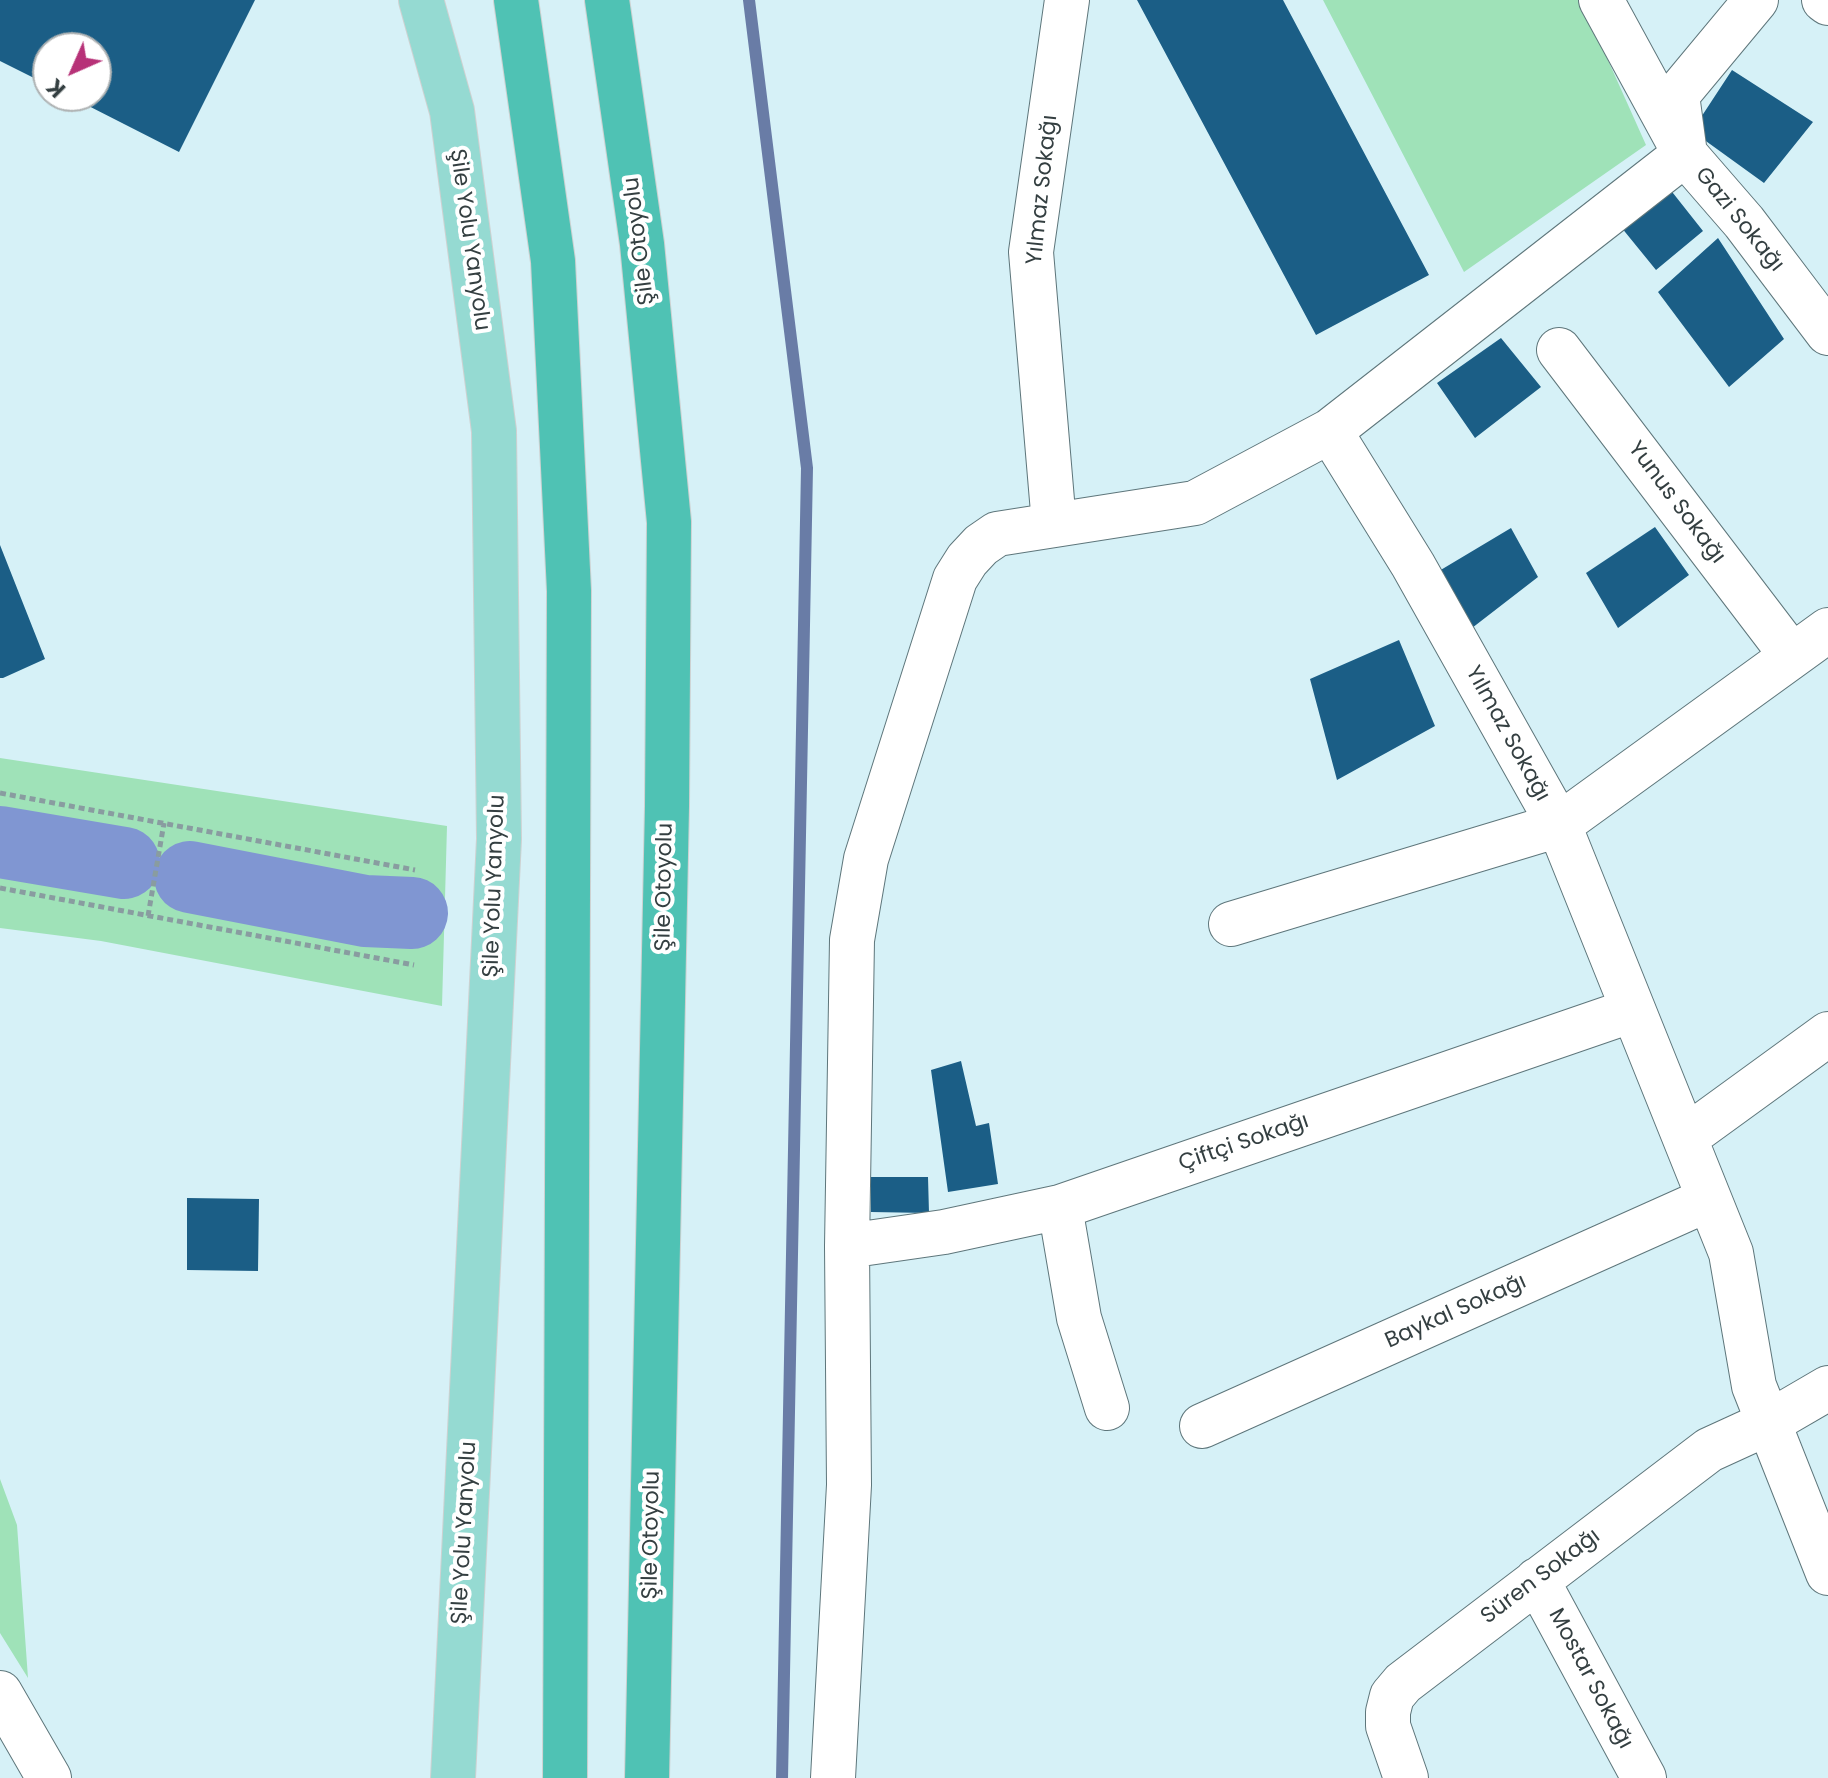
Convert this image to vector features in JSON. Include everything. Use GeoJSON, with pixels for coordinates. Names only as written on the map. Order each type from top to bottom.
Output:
{"type":"FeatureCollection","features":[{"type":"Feature","properties":{"kind":"highway"},"geometry":{"type":"LineString","coordinates":[[516,0],[553,261],[569,591],[565,1778]]}},
{"type":"Feature","properties":{"kind":"highway","name":"Şile Otoyolu"},"geometry":{"type":"LineString","coordinates":[[607,0],[642,244],[669,522],[667,822],[647,1778]]}},
{"type":"Feature","properties":{"kind":"main road","name":"Şile Yolu Yanyolu"},"geometry":{"type":"LineString","coordinates":[[421,0],[452,111],[494,431],[499,839],[453,1778]]}},
{"type":"Feature","properties":{"kind":"street","name":"Yılmaz Sokağı"},"geometry":{"type":"LineString","coordinates":[[1054,524],[1031,252],[1067,0]]}},
{"type":"Feature","properties":{"kind":"street"},"geometry":{"type":"LineString","coordinates":[[833,1778],[849,1485],[847,1246],[852,940],[866,859],[955,579],[981,545],[997,534],[1195,503],[1330,431],[1685,154],[1601,0]]}},
{"type":"Feature","properties":{"kind":"street","name":"Gazi Sokağı"},"geometry":{"type":"LineString","coordinates":[[1756,0],[1677,95],[1685,154],[1744,222],[1828,333]]}},
{"type":"Feature","properties":{"kind":"street","name":"Yunus Sokağı"},"geometry":{"type":"LineString","coordinates":[[1559,350],[1792,656]]}},
{"type":"Feature","properties":{"kind":"street","name":"Yılmaz Sokağı"},"geometry":{"type":"LineString","coordinates":[[1231,924],[1559,825],[1413,565],[1330,431]]}},
{"type":"Feature","properties":{"kind":"street"},"geometry":{"type":"LineString","coordinates":[[1828,630],[1559,825],[1731,1253],[1754,1386],[1828,1573]]}},
{"type":"Feature","properties":{"kind":"street","name":"Çiftçi Sokağı"},"geometry":{"type":"LineString","coordinates":[[847,1246],[944,1232],[1060,1207],[1633,1010]]}},
{"type":"Feature","properties":{"kind":"street"},"geometry":{"type":"LineString","coordinates":[[1685,1138],[1828,1034]]}},
{"type":"Feature","properties":{"kind":"street","name":"Baykal Sokağı"},"geometry":{"type":"LineString","coordinates":[[1202,1426],[1709,1199]]}},
{"type":"Feature","properties":{"kind":"street"},"geometry":{"type":"LineString","coordinates":[[1060,1207],[1079,1318],[1107,1408]]}},
{"type":"Feature","properties":{"kind":"street","name":"Süren Sokağı"},"geometry":{"type":"LineString","coordinates":[[1406,1778],[1388,1726],[1392,1696],[1403,1683],[1709,1450],[1768,1423],[1828,1388]]}},
{"type":"Feature","properties":{"kind":"street","name":"Mostar Sokağı"},"geometry":{"type":"LineString","coordinates":[[1537,1580],[1644,1778]]}},
{"type":"Feature","properties":{"kind":"street"},"geometry":{"type":"LineString","coordinates":[[0,1693],[49,1778]]}},
{"type":"Feature","properties":{"kind":"path"},"geometry":{"type":"LineString","coordinates":[[0,793],[415,870]]}},
{"type":"Feature","properties":{"kind":"path"},"geometry":{"type":"LineString","coordinates":[[148,916],[164,823]]}},
{"type":"Feature","properties":{"kind":"path"},"geometry":{"type":"LineString","coordinates":[[0,888],[414,965]]}},
{"type":"Feature","properties":{"kind":"green space"},"geometry":{"type":"Polygon","coordinates":[[[1323,0],[1581,0],[1646,145],[1464,272],[1323,0]]]}},
{"type":"Feature","properties":{"kind":"green space"},"geometry":{"type":"Polygon","coordinates":[[[0,758],[447,826],[442,1006],[101,941],[0,928],[0,758]]]}},
{"type":"Feature","properties":{"kind":"green space"},"geometry":{"type":"Polygon","coordinates":[[[0,1479],[17,1525],[28,1678],[0,1633],[0,1479]]]}},
{"type":"Feature","properties":{"kind":"building"},"geometry":{"type":"Polygon","coordinates":[[[0,0],[255,0],[179,152],[100,112],[112,112],[112,32],[32,32],[32,77],[0,61],[0,0]]]}},
{"type":"Feature","properties":{"kind":"building"},"geometry":{"type":"Polygon","coordinates":[[[1137,0],[1283,0],[1429,275],[1316,335],[1137,0]]]}},
{"type":"Feature","properties":{"kind":"building"},"geometry":{"type":"Polygon","coordinates":[[[1732,70],[1813,122],[1764,183],[1692,131],[1732,70]]]}},
{"type":"Feature","properties":{"kind":"building"},"geometry":{"type":"Polygon","coordinates":[[[1669,188],[1703,231],[1656,270],[1621,227],[1669,188]]]}},
{"type":"Feature","properties":{"kind":"building"},"geometry":{"type":"Polygon","coordinates":[[[1718,238],[1784,339],[1729,387],[1658,292],[1718,238]]]}},
{"type":"Feature","properties":{"kind":"building"},"geometry":{"type":"Polygon","coordinates":[[[1501,338],[1541,387],[1475,438],[1437,383],[1501,338]]]}},
{"type":"Feature","properties":{"kind":"building"},"geometry":{"type":"Polygon","coordinates":[[[1655,527],[1689,575],[1618,628],[1586,573],[1655,527]]]}},
{"type":"Feature","properties":{"kind":"building"},"geometry":{"type":"Polygon","coordinates":[[[1511,528],[1538,577],[1472,628],[1434,574],[1511,528]]]}},
{"type":"Feature","properties":{"kind":"building"},"geometry":{"type":"Polygon","coordinates":[[[0,545],[45,659],[3,678],[0,678],[0,545]]]}},
{"type":"Feature","properties":{"kind":"building"},"geometry":{"type":"Polygon","coordinates":[[[1399,640],[1435,726],[1337,780],[1310,679],[1399,640]]]}},
{"type":"Feature","properties":{"kind":"building"},"geometry":{"type":"Polygon","coordinates":[[[961,1061],[976,1126],[989,1123],[998,1184],[948,1192],[931,1070],[961,1061]]]}},
{"type":"Feature","properties":{"kind":"building"},"geometry":{"type":"Polygon","coordinates":[[[871,1177],[928,1177],[929,1213],[871,1212],[871,1177]]]}},
{"type":"Feature","properties":{"kind":"building"},"geometry":{"type":"Polygon","coordinates":[[[187,1198],[259,1199],[258,1271],[187,1270],[187,1198]]]}},
{"type":"Feature","properties":{"kind":"waterway"},"geometry":{"type":"LineString","coordinates":[[749,0],[807,468],[782,1778]]}},
{"type":"Feature","properties":{"kind":"waterway"},"geometry":{"type":"LineString","coordinates":[[0,842],[124,863]]}},
{"type":"Feature","properties":{"kind":"waterway"},"geometry":{"type":"LineString","coordinates":[[190,877],[365,911],[412,913]]}}]}
